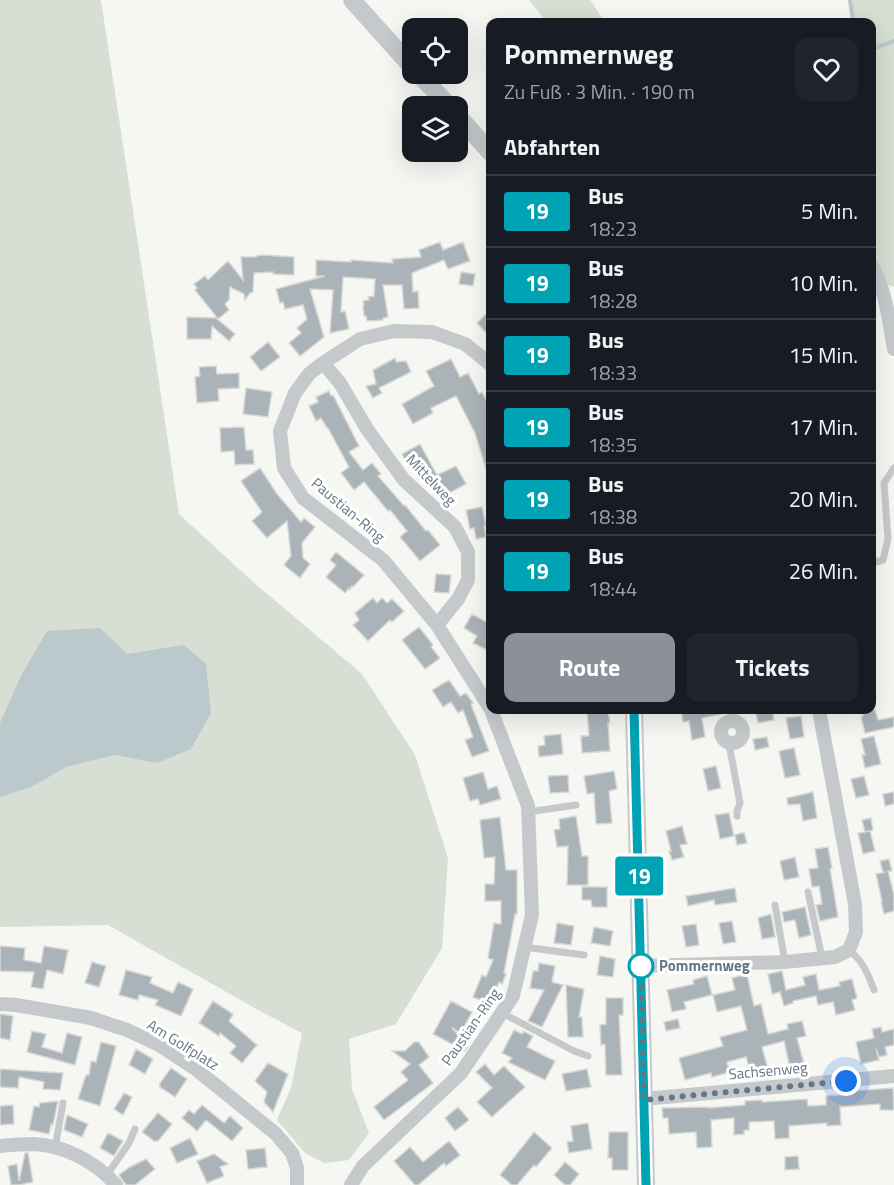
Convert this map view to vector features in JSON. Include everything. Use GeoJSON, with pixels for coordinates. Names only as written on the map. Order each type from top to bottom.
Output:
{"type":"FeatureCollection","features":[{"type":"Feature","properties":{"kind":"street"},"geometry":{"type":"LineString","coordinates":[[352,0],[402,56]]}},
{"type":"Feature","properties":{"kind":"street"},"geometry":{"type":"LineString","coordinates":[[428,84],[440,96]]}},
{"type":"Feature","properties":{"kind":"street"},"geometry":{"type":"LineString","coordinates":[[468,127],[486,148]]}},
{"type":"Feature","properties":{"kind":"street"},"geometry":{"type":"LineString","coordinates":[[876,273],[890,307],[894,349]]}},
{"type":"Feature","properties":{"kind":"street","name":"Paustian-Ring"},"geometry":{"type":"LineString","coordinates":[[486,361],[465,344],[432,332],[394,331],[360,339],[309,374],[295,393],[279,431],[284,468],[303,498],[383,560],[437,625],[486,700]]}},
{"type":"Feature","properties":{"kind":"street","name":"Mittelweg"},"geometry":{"type":"LineString","coordinates":[[323,363],[340,383],[367,429],[404,480],[455,526],[468,552],[468,580],[458,599],[437,625]]}},
{"type":"Feature","properties":{"kind":"street","name":"Paustian-Ring"},"geometry":{"type":"LineString","coordinates":[[351,1185],[363,1166],[461,1073],[513,996],[532,915],[528,806],[493,714]]}},
{"type":"Feature","properties":{"kind":"street"},"geometry":{"type":"LineString","coordinates":[[634,714],[646,1185]]}},
{"type":"Feature","properties":{"kind":"street"},"geometry":{"type":"LineString","coordinates":[[723,725],[734,721],[741,725],[743,733],[740,740],[729,744],[723,740],[720,730],[727,714]]}},
{"type":"Feature","properties":{"kind":"street"},"geometry":{"type":"LineString","coordinates":[[641,966],[785,962],[835,957],[849,950],[856,932],[855,904],[820,714]]}},
{"type":"Feature","properties":{"kind":"street","name":"Am Golfplatz"},"geometry":{"type":"LineString","coordinates":[[0,1004],[91,1018],[127,1030],[159,1045],[198,1070],[276,1134],[292,1153],[297,1168],[297,1185]]}},
{"type":"Feature","properties":{"kind":"street","name":"Sachsenweg"},"geometry":{"type":"LineString","coordinates":[[644,1100],[894,1076]]}},
{"type":"Feature","properties":{"kind":"street"},"geometry":{"type":"LineString","coordinates":[[0,1146],[35,1144],[55,1148],[78,1156],[111,1180]]}},
{"type":"Feature","properties":{"kind":"lane"},"geometry":{"type":"LineString","coordinates":[[876,563],[883,560],[888,539],[884,483],[894,468]]}},
{"type":"Feature","properties":{"kind":"lane"},"geometry":{"type":"LineString","coordinates":[[729,744],[741,803],[737,816]]}},
{"type":"Feature","properties":{"kind":"lane"},"geometry":{"type":"LineString","coordinates":[[528,812],[576,805]]}},
{"type":"Feature","properties":{"kind":"lane"},"geometry":{"type":"LineString","coordinates":[[808,892],[822,958]]}},
{"type":"Feature","properties":{"kind":"lane"},"geometry":{"type":"LineString","coordinates":[[775,905],[785,962]]}},
{"type":"Feature","properties":{"kind":"lane"},"geometry":{"type":"LineString","coordinates":[[524,947],[584,955]]}},
{"type":"Feature","properties":{"kind":"lane"},"geometry":{"type":"LineString","coordinates":[[849,950],[857,956],[867,971],[874,990]]}},
{"type":"Feature","properties":{"kind":"lane"},"geometry":{"type":"LineString","coordinates":[[502,1013],[588,1056]]}},
{"type":"Feature","properties":{"kind":"lane"},"geometry":{"type":"LineString","coordinates":[[55,1148],[63,1103]]}},
{"type":"Feature","properties":{"kind":"lane"},"geometry":{"type":"LineString","coordinates":[[111,1180],[135,1129]]}},
{"type":"Feature","properties":{"kind":"shaded area"},"geometry":{"type":"Polygon","coordinates":[[[0,0],[101,0],[179,514],[252,581],[362,674],[415,755],[448,858],[442,948],[396,1024],[349,1039],[352,1089],[369,1133],[349,1160],[324,1163],[305,1153],[277,1120],[291,1088],[302,1033],[108,925],[0,927],[0,0]]]}},
{"type":"Feature","properties":{"kind":"shaded area"},"geometry":{"type":"Polygon","coordinates":[[[529,0],[590,0],[602,18],[544,18],[529,0]]]}},
{"type":"Feature","properties":{"kind":"shaded area"},"geometry":{"type":"Polygon","coordinates":[[[852,0],[894,0],[894,39],[876,46],[876,18],[854,18],[852,0]]]}},
{"type":"Feature","properties":{"kind":"shaded area"},"geometry":{"type":"Polygon","coordinates":[[[894,43],[894,287],[876,280],[876,49],[894,43]]]}},
{"type":"Feature","properties":{"kind":"shaded area"},"geometry":{"type":"Polygon","coordinates":[[[100,628],[127,654],[184,645],[206,664],[211,713],[191,749],[157,763],[115,755],[66,767],[31,787],[0,797],[0,723],[22,674],[47,631],[100,628]]]}},
{"type":"Feature","properties":{"kind":"building"},"geometry":{"type":"Polygon","coordinates":[[[440,242],[443,250],[463,242],[470,261],[448,269],[444,260],[412,273],[413,292],[418,291],[419,308],[404,309],[402,285],[383,285],[388,317],[383,320],[367,321],[364,316],[363,301],[374,296],[375,279],[343,277],[341,312],[345,311],[349,329],[330,333],[333,290],[310,289],[324,337],[300,356],[289,343],[301,333],[297,328],[307,319],[303,305],[285,309],[283,302],[280,303],[276,289],[325,276],[316,276],[316,260],[393,263],[392,259],[421,257],[419,250],[440,242]]]}},
{"type":"Feature","properties":{"kind":"building"},"geometry":{"type":"Polygon","coordinates":[[[263,255],[294,257],[294,275],[273,274],[273,272],[254,273],[253,292],[245,300],[244,294],[230,287],[229,300],[225,304],[229,310],[218,319],[195,290],[197,288],[194,284],[205,276],[208,280],[228,261],[243,280],[241,257],[263,255]]]}},
{"type":"Feature","properties":{"kind":"building"},"geometry":{"type":"Polygon","coordinates":[[[461,272],[475,274],[473,286],[459,284],[461,272]]]}},
{"type":"Feature","properties":{"kind":"building"},"geometry":{"type":"Polygon","coordinates":[[[486,314],[486,333],[477,323],[486,314]]]}},
{"type":"Feature","properties":{"kind":"building"},"geometry":{"type":"Polygon","coordinates":[[[187,317],[216,318],[235,334],[229,341],[212,326],[211,339],[187,339],[187,317]]]}},
{"type":"Feature","properties":{"kind":"building"},"geometry":{"type":"Polygon","coordinates":[[[268,342],[280,357],[261,371],[250,357],[268,342]]]}},
{"type":"Feature","properties":{"kind":"building"},"geometry":{"type":"Polygon","coordinates":[[[395,358],[396,362],[406,361],[411,372],[379,388],[382,393],[373,398],[366,386],[376,384],[373,370],[395,358]]]}},
{"type":"Feature","properties":{"kind":"building"},"geometry":{"type":"Polygon","coordinates":[[[451,359],[460,377],[468,373],[479,394],[482,392],[486,400],[486,469],[475,433],[456,396],[431,408],[433,413],[413,424],[402,404],[434,386],[426,371],[451,359]]]}},
{"type":"Feature","properties":{"kind":"building"},"geometry":{"type":"Polygon","coordinates":[[[216,366],[217,374],[239,373],[239,388],[218,389],[219,401],[197,403],[195,377],[200,376],[199,367],[216,366]]]}},
{"type":"Feature","properties":{"kind":"building"},"geometry":{"type":"Polygon","coordinates":[[[246,388],[272,392],[268,417],[243,414],[246,388]]]}},
{"type":"Feature","properties":{"kind":"building"},"geometry":{"type":"Polygon","coordinates":[[[329,391],[359,446],[349,452],[363,470],[372,463],[381,474],[378,476],[440,545],[420,561],[400,537],[407,531],[390,510],[388,511],[364,482],[354,490],[341,473],[349,467],[328,428],[321,418],[316,421],[309,406],[318,402],[316,397],[329,391]]]}},
{"type":"Feature","properties":{"kind":"building"},"geometry":{"type":"Polygon","coordinates":[[[244,427],[246,450],[253,450],[254,464],[235,465],[234,451],[221,452],[220,428],[244,427]]]}},
{"type":"Feature","properties":{"kind":"building"},"geometry":{"type":"Polygon","coordinates":[[[420,444],[437,475],[456,466],[466,484],[440,498],[432,483],[427,486],[419,470],[416,472],[414,468],[410,469],[402,454],[420,444]]]}},
{"type":"Feature","properties":{"kind":"building"},"geometry":{"type":"Polygon","coordinates":[[[260,468],[277,494],[301,522],[304,518],[315,527],[302,543],[303,558],[310,564],[300,578],[284,565],[291,556],[287,521],[267,538],[252,521],[262,512],[241,481],[260,468]]]}},
{"type":"Feature","properties":{"kind":"building"},"geometry":{"type":"Polygon","coordinates":[[[482,507],[486,537],[476,539],[474,528],[470,529],[466,510],[482,507]]]}},
{"type":"Feature","properties":{"kind":"building"},"geometry":{"type":"Polygon","coordinates":[[[336,552],[364,575],[345,593],[326,577],[336,565],[330,560],[336,552]]]}},
{"type":"Feature","properties":{"kind":"building"},"geometry":{"type":"Polygon","coordinates":[[[436,574],[451,575],[449,593],[434,592],[436,574]]]}},
{"type":"Feature","properties":{"kind":"building"},"geometry":{"type":"Polygon","coordinates":[[[373,598],[377,603],[382,598],[387,603],[392,599],[404,611],[392,622],[390,620],[368,641],[353,625],[359,620],[355,613],[373,598]]]}},
{"type":"Feature","properties":{"kind":"building"},"geometry":{"type":"Polygon","coordinates":[[[472,614],[486,622],[486,650],[473,643],[477,636],[464,628],[472,614]]]}},
{"type":"Feature","properties":{"kind":"building"},"geometry":{"type":"Polygon","coordinates":[[[419,627],[440,658],[425,669],[402,640],[419,627]]]}},
{"type":"Feature","properties":{"kind":"building"},"geometry":{"type":"Polygon","coordinates":[[[449,680],[460,696],[466,693],[473,703],[471,704],[489,751],[472,757],[465,740],[473,737],[463,710],[458,713],[451,702],[443,707],[432,690],[449,680]]]}},
{"type":"Feature","properties":{"kind":"building"},"geometry":{"type":"Polygon","coordinates":[[[876,713],[878,720],[894,717],[894,727],[865,733],[861,717],[863,714],[876,713]]]}},
{"type":"Feature","properties":{"kind":"building"},"geometry":{"type":"Polygon","coordinates":[[[587,714],[609,714],[610,751],[582,753],[581,736],[589,736],[587,714]]]}},
{"type":"Feature","properties":{"kind":"building"},"geometry":{"type":"Polygon","coordinates":[[[682,714],[723,714],[702,718],[705,737],[692,740],[689,721],[683,722],[682,714]]]}},
{"type":"Feature","properties":{"kind":"building"},"geometry":{"type":"Polygon","coordinates":[[[756,714],[773,714],[774,720],[758,723],[756,714]]]}},
{"type":"Feature","properties":{"kind":"building"},"geometry":{"type":"Polygon","coordinates":[[[801,716],[804,737],[790,739],[786,718],[801,716]]]}},
{"type":"Feature","properties":{"kind":"building"},"geometry":{"type":"Polygon","coordinates":[[[561,734],[563,754],[539,757],[538,746],[545,745],[544,736],[561,734]]]}},
{"type":"Feature","properties":{"kind":"building"},"geometry":{"type":"Polygon","coordinates":[[[874,736],[881,764],[865,768],[861,739],[874,736]]]}},
{"type":"Feature","properties":{"kind":"building"},"geometry":{"type":"Polygon","coordinates":[[[767,737],[769,747],[755,750],[753,739],[767,737]]]}},
{"type":"Feature","properties":{"kind":"building"},"geometry":{"type":"Polygon","coordinates":[[[794,748],[800,775],[785,778],[779,751],[794,748]]]}},
{"type":"Feature","properties":{"kind":"building"},"geometry":{"type":"Polygon","coordinates":[[[716,766],[721,788],[708,791],[703,769],[716,766]]]}},
{"type":"Feature","properties":{"kind":"building"},"geometry":{"type":"Polygon","coordinates":[[[614,771],[617,789],[609,791],[612,823],[596,824],[594,793],[587,794],[584,776],[614,771]]]}},
{"type":"Feature","properties":{"kind":"building"},"geometry":{"type":"Polygon","coordinates":[[[483,772],[488,789],[497,786],[501,799],[480,805],[478,799],[470,801],[463,778],[483,772]]]}},
{"type":"Feature","properties":{"kind":"building"},"geometry":{"type":"Polygon","coordinates":[[[568,775],[569,792],[550,793],[548,776],[568,775]]]}},
{"type":"Feature","properties":{"kind":"building"},"geometry":{"type":"Polygon","coordinates":[[[864,776],[869,795],[856,798],[851,779],[864,776]]]}},
{"type":"Feature","properties":{"kind":"building"},"geometry":{"type":"Polygon","coordinates":[[[813,792],[817,818],[803,821],[800,804],[788,805],[787,798],[813,792]]]}},
{"type":"Feature","properties":{"kind":"building"},"geometry":{"type":"Polygon","coordinates":[[[894,792],[894,804],[885,806],[883,794],[894,792]]]}},
{"type":"Feature","properties":{"kind":"building"},"geometry":{"type":"Polygon","coordinates":[[[729,813],[734,836],[720,839],[715,815],[729,813]]]}},
{"type":"Feature","properties":{"kind":"building"},"geometry":{"type":"Polygon","coordinates":[[[576,816],[582,856],[588,856],[588,885],[567,885],[568,846],[557,847],[554,830],[560,829],[559,819],[576,816]]]}},
{"type":"Feature","properties":{"kind":"building"},"geometry":{"type":"Polygon","coordinates":[[[500,817],[506,870],[517,870],[517,914],[515,914],[504,973],[506,974],[502,984],[499,982],[490,1004],[473,997],[482,975],[486,977],[493,960],[488,958],[494,923],[501,924],[501,901],[485,901],[485,884],[494,884],[495,857],[484,858],[480,820],[500,817]]]}},
{"type":"Feature","properties":{"kind":"building"},"geometry":{"type":"Polygon","coordinates":[[[871,818],[873,830],[865,832],[862,820],[871,818]]]}},
{"type":"Feature","properties":{"kind":"building"},"geometry":{"type":"Polygon","coordinates":[[[682,826],[687,844],[680,845],[684,857],[672,860],[666,831],[682,826]]]}},
{"type":"Feature","properties":{"kind":"building"},"geometry":{"type":"Polygon","coordinates":[[[870,831],[875,851],[863,854],[858,833],[870,831]]]}},
{"type":"Feature","properties":{"kind":"building"},"geometry":{"type":"Polygon","coordinates":[[[744,832],[747,843],[737,845],[735,835],[744,832]]]}},
{"type":"Feature","properties":{"kind":"building"},"geometry":{"type":"Polygon","coordinates":[[[828,847],[838,917],[820,921],[816,905],[822,904],[819,886],[812,887],[809,869],[818,868],[815,849],[828,847]]]}},
{"type":"Feature","properties":{"kind":"building"},"geometry":{"type":"Polygon","coordinates":[[[795,857],[799,877],[784,880],[780,861],[795,857]]]}},
{"type":"Feature","properties":{"kind":"building"},"geometry":{"type":"Polygon","coordinates":[[[889,859],[892,871],[888,871],[894,895],[894,911],[884,914],[876,874],[883,872],[880,861],[889,859]]]}},
{"type":"Feature","properties":{"kind":"building"},"geometry":{"type":"Polygon","coordinates":[[[582,887],[607,887],[607,907],[592,907],[591,900],[582,900],[582,887]]]}},
{"type":"Feature","properties":{"kind":"building"},"geometry":{"type":"Polygon","coordinates":[[[735,888],[737,902],[715,905],[714,900],[688,906],[686,896],[735,888]]]}},
{"type":"Feature","properties":{"kind":"building"},"geometry":{"type":"Polygon","coordinates":[[[805,907],[811,935],[799,938],[795,920],[784,922],[782,912],[805,907]]]}},
{"type":"Feature","properties":{"kind":"building"},"geometry":{"type":"Polygon","coordinates":[[[771,914],[775,937],[762,939],[758,918],[771,914]]]}},
{"type":"Feature","properties":{"kind":"building"},"geometry":{"type":"Polygon","coordinates":[[[732,921],[736,942],[723,944],[719,923],[732,921]]]}},
{"type":"Feature","properties":{"kind":"building"},"geometry":{"type":"Polygon","coordinates":[[[557,923],[574,926],[571,945],[554,943],[557,923]]]}},
{"type":"Feature","properties":{"kind":"building"},"geometry":{"type":"Polygon","coordinates":[[[696,924],[699,945],[686,947],[682,926],[696,924]]]}},
{"type":"Feature","properties":{"kind":"building"},"geometry":{"type":"Polygon","coordinates":[[[594,927],[613,931],[610,946],[591,943],[594,927]]]}},
{"type":"Feature","properties":{"kind":"building"},"geometry":{"type":"Polygon","coordinates":[[[0,946],[25,948],[24,960],[41,963],[44,946],[68,950],[63,974],[47,970],[43,989],[31,987],[34,972],[0,971],[0,946]]]}},
{"type":"Feature","properties":{"kind":"building"},"geometry":{"type":"Polygon","coordinates":[[[600,956],[615,959],[613,977],[597,975],[600,956]]]}},
{"type":"Feature","properties":{"kind":"building"},"geometry":{"type":"Polygon","coordinates":[[[92,962],[106,966],[99,987],[85,983],[92,962]]]}},
{"type":"Feature","properties":{"kind":"building"},"geometry":{"type":"Polygon","coordinates":[[[539,963],[555,966],[552,982],[563,985],[542,1027],[528,1021],[544,990],[530,988],[533,971],[538,971],[539,963]]]}},
{"type":"Feature","properties":{"kind":"building"},"geometry":{"type":"Polygon","coordinates":[[[126,970],[152,977],[150,983],[173,993],[178,982],[193,989],[181,1016],[155,1005],[158,1000],[139,995],[138,1000],[119,995],[126,970]]]}},
{"type":"Feature","properties":{"kind":"building"},"geometry":{"type":"Polygon","coordinates":[[[782,971],[786,990],[805,985],[803,977],[816,974],[819,990],[840,986],[839,982],[852,979],[857,998],[852,1000],[855,1010],[836,1015],[833,1002],[818,1005],[816,996],[793,1001],[784,1006],[780,992],[772,994],[768,974],[782,971]]]}},
{"type":"Feature","properties":{"kind":"building"},"geometry":{"type":"Polygon","coordinates":[[[747,974],[754,1006],[761,1004],[768,1034],[788,1029],[787,1024],[802,1021],[806,1036],[797,1038],[804,1064],[790,1068],[784,1041],[762,1047],[768,1069],[751,1074],[746,1057],[727,1062],[730,1072],[712,1077],[711,1073],[685,1080],[679,1058],[723,1046],[720,1037],[747,1030],[741,1006],[717,1012],[713,995],[735,990],[732,978],[747,974]]]}},
{"type":"Feature","properties":{"kind":"building"},"geometry":{"type":"Polygon","coordinates":[[[707,976],[712,995],[684,1002],[686,1009],[672,1012],[667,990],[694,984],[693,980],[707,976]]]}},
{"type":"Feature","properties":{"kind":"building"},"geometry":{"type":"Polygon","coordinates":[[[566,985],[584,989],[579,1017],[582,1017],[583,1037],[568,1037],[566,985]]]}},
{"type":"Feature","properties":{"kind":"building"},"geometry":{"type":"Polygon","coordinates":[[[606,998],[623,998],[623,1015],[619,1015],[622,1075],[606,1075],[605,1044],[601,1045],[600,1025],[606,1024],[606,998]]]}},
{"type":"Feature","properties":{"kind":"building"},"geometry":{"type":"Polygon","coordinates":[[[213,1001],[233,1014],[229,1021],[257,1045],[242,1063],[230,1053],[236,1046],[220,1033],[219,1036],[199,1023],[213,1001]]]}},
{"type":"Feature","properties":{"kind":"building"},"geometry":{"type":"Polygon","coordinates":[[[451,1001],[472,1012],[461,1033],[452,1028],[468,1046],[465,1051],[433,1034],[451,1001]]]}},
{"type":"Feature","properties":{"kind":"building"},"geometry":{"type":"Polygon","coordinates":[[[0,1014],[13,1016],[10,1040],[0,1038],[0,1014]]]}},
{"type":"Feature","properties":{"kind":"building"},"geometry":{"type":"Polygon","coordinates":[[[678,1019],[680,1028],[666,1031],[664,1022],[678,1019]]]}},
{"type":"Feature","properties":{"kind":"building"},"geometry":{"type":"Polygon","coordinates":[[[881,1027],[882,1032],[894,1029],[894,1045],[885,1047],[887,1055],[879,1057],[876,1049],[879,1060],[861,1064],[856,1042],[874,1038],[872,1029],[881,1027]]]}},
{"type":"Feature","properties":{"kind":"building"},"geometry":{"type":"Polygon","coordinates":[[[514,1030],[533,1036],[527,1047],[555,1061],[545,1080],[508,1062],[512,1058],[502,1053],[514,1030]]]}},
{"type":"Feature","properties":{"kind":"building"},"geometry":{"type":"Polygon","coordinates":[[[32,1031],[46,1034],[42,1047],[62,1053],[67,1033],[82,1037],[75,1065],[27,1052],[32,1031]]]}},
{"type":"Feature","properties":{"kind":"building"},"geometry":{"type":"Polygon","coordinates":[[[101,1042],[116,1046],[100,1106],[78,1099],[86,1075],[89,1075],[91,1061],[96,1062],[101,1042]]]}},
{"type":"Feature","properties":{"kind":"building"},"geometry":{"type":"Polygon","coordinates":[[[414,1042],[419,1042],[429,1057],[419,1065],[433,1083],[384,1120],[374,1107],[408,1080],[401,1072],[410,1064],[392,1051],[405,1051],[414,1042]]]}},
{"type":"Feature","properties":{"kind":"building"},"geometry":{"type":"Polygon","coordinates":[[[136,1049],[153,1059],[145,1074],[129,1065],[136,1049]]]}},
{"type":"Feature","properties":{"kind":"building"},"geometry":{"type":"Polygon","coordinates":[[[268,1063],[288,1074],[273,1112],[264,1102],[267,1092],[255,1081],[268,1063]]]}},
{"type":"Feature","properties":{"kind":"building"},"geometry":{"type":"Polygon","coordinates":[[[485,1064],[494,1075],[504,1066],[525,1087],[492,1117],[477,1102],[492,1088],[476,1072],[485,1064]]]}},
{"type":"Feature","properties":{"kind":"building"},"geometry":{"type":"Polygon","coordinates":[[[171,1068],[187,1079],[175,1097],[160,1087],[160,1083],[171,1068]]]}},
{"type":"Feature","properties":{"kind":"building"},"geometry":{"type":"Polygon","coordinates":[[[0,1069],[63,1073],[60,1090],[43,1089],[44,1082],[19,1077],[18,1088],[0,1087],[0,1069]]]}},
{"type":"Feature","properties":{"kind":"building"},"geometry":{"type":"Polygon","coordinates":[[[587,1069],[591,1087],[566,1091],[562,1074],[587,1069]]]}},
{"type":"Feature","properties":{"kind":"building"},"geometry":{"type":"Polygon","coordinates":[[[893,1088],[894,1110],[880,1110],[880,1104],[840,1107],[841,1125],[827,1126],[827,1123],[789,1126],[789,1138],[775,1139],[774,1121],[749,1122],[749,1130],[744,1130],[744,1134],[734,1135],[734,1118],[711,1120],[712,1147],[697,1148],[696,1132],[669,1134],[668,1118],[663,1118],[662,1108],[708,1108],[745,1105],[745,1101],[807,1099],[808,1106],[826,1105],[826,1096],[851,1094],[851,1091],[893,1088]]]}},
{"type":"Feature","properties":{"kind":"building"},"geometry":{"type":"Polygon","coordinates":[[[124,1093],[132,1097],[123,1115],[114,1109],[124,1093]]]}},
{"type":"Feature","properties":{"kind":"building"},"geometry":{"type":"Polygon","coordinates":[[[58,1101],[49,1134],[29,1130],[34,1106],[39,1107],[40,1103],[58,1101]]]}},
{"type":"Feature","properties":{"kind":"building"},"geometry":{"type":"Polygon","coordinates":[[[13,1105],[14,1124],[0,1125],[0,1106],[13,1105]]]}},
{"type":"Feature","properties":{"kind":"building"},"geometry":{"type":"Polygon","coordinates":[[[202,1105],[224,1123],[230,1116],[243,1128],[232,1141],[206,1120],[197,1131],[182,1118],[189,1110],[194,1114],[202,1105]]]}},
{"type":"Feature","properties":{"kind":"building"},"geometry":{"type":"Polygon","coordinates":[[[458,1107],[469,1120],[455,1131],[445,1118],[458,1107]]]}},
{"type":"Feature","properties":{"kind":"building"},"geometry":{"type":"Polygon","coordinates":[[[158,1113],[172,1124],[158,1141],[154,1141],[142,1132],[158,1113]]]}},
{"type":"Feature","properties":{"kind":"building"},"geometry":{"type":"Polygon","coordinates":[[[67,1115],[88,1124],[82,1137],[64,1130],[67,1115]]]}},
{"type":"Feature","properties":{"kind":"building"},"geometry":{"type":"Polygon","coordinates":[[[588,1123],[592,1149],[569,1153],[567,1142],[573,1141],[571,1126],[588,1123]]]}},
{"type":"Feature","properties":{"kind":"building"},"geometry":{"type":"Polygon","coordinates":[[[534,1132],[552,1148],[517,1185],[512,1185],[500,1175],[534,1132]]]}},
{"type":"Feature","properties":{"kind":"building"},"geometry":{"type":"Polygon","coordinates":[[[609,1132],[628,1132],[628,1170],[612,1170],[612,1158],[608,1158],[609,1132]]]}},
{"type":"Feature","properties":{"kind":"building"},"geometry":{"type":"Polygon","coordinates":[[[108,1133],[123,1141],[114,1156],[100,1148],[108,1133]]]}},
{"type":"Feature","properties":{"kind":"building"},"geometry":{"type":"Polygon","coordinates":[[[190,1138],[198,1154],[177,1163],[170,1148],[190,1138]]]}},
{"type":"Feature","properties":{"kind":"building"},"geometry":{"type":"Polygon","coordinates":[[[449,1141],[460,1155],[446,1166],[444,1163],[418,1185],[415,1185],[394,1161],[410,1147],[423,1162],[449,1141]]]}},
{"type":"Feature","properties":{"kind":"building"},"geometry":{"type":"Polygon","coordinates":[[[265,1148],[267,1167],[248,1169],[246,1150],[265,1148]]]}},
{"type":"Feature","properties":{"kind":"building"},"geometry":{"type":"Polygon","coordinates":[[[25,1153],[28,1153],[33,1182],[11,1185],[8,1166],[17,1164],[19,1181],[25,1153]]]}},
{"type":"Feature","properties":{"kind":"building"},"geometry":{"type":"Polygon","coordinates":[[[214,1154],[228,1164],[220,1167],[224,1176],[207,1183],[197,1161],[214,1154]]]}},
{"type":"Feature","properties":{"kind":"building"},"geometry":{"type":"Polygon","coordinates":[[[798,1156],[799,1169],[785,1170],[785,1157],[798,1156]]]}},
{"type":"Feature","properties":{"kind":"building"},"geometry":{"type":"Polygon","coordinates":[[[146,1159],[155,1169],[135,1185],[126,1185],[119,1175],[146,1159]]]}},
{"type":"Feature","properties":{"kind":"building"},"geometry":{"type":"Polygon","coordinates":[[[565,1162],[579,1174],[570,1185],[565,1185],[554,1175],[565,1162]]]}},
{"type":"Feature","properties":{"kind":"waterway"},"geometry":{"type":"LineString","coordinates":[[850,0],[852,18]]}},
{"type":"Feature","properties":{"kind":"waterway"},"geometry":{"type":"LineString","coordinates":[[876,48],[894,41]]}},
{"type":"Feature","properties":{"kind":"bus line","name":"19"},"geometry":{"type":"LineString","coordinates":[[634,714],[646,1185]]}},
{"type":"Feature","properties":{"kind":"place","name":"Pommernweg"},"geometry":{"type":"Point","coordinates":[641,966]}},
{"type":"Feature","properties":{"kind":"route"},"geometry":{"type":"LineString","coordinates":[[641,966],[644,1100],[846,1081]]}}]}
